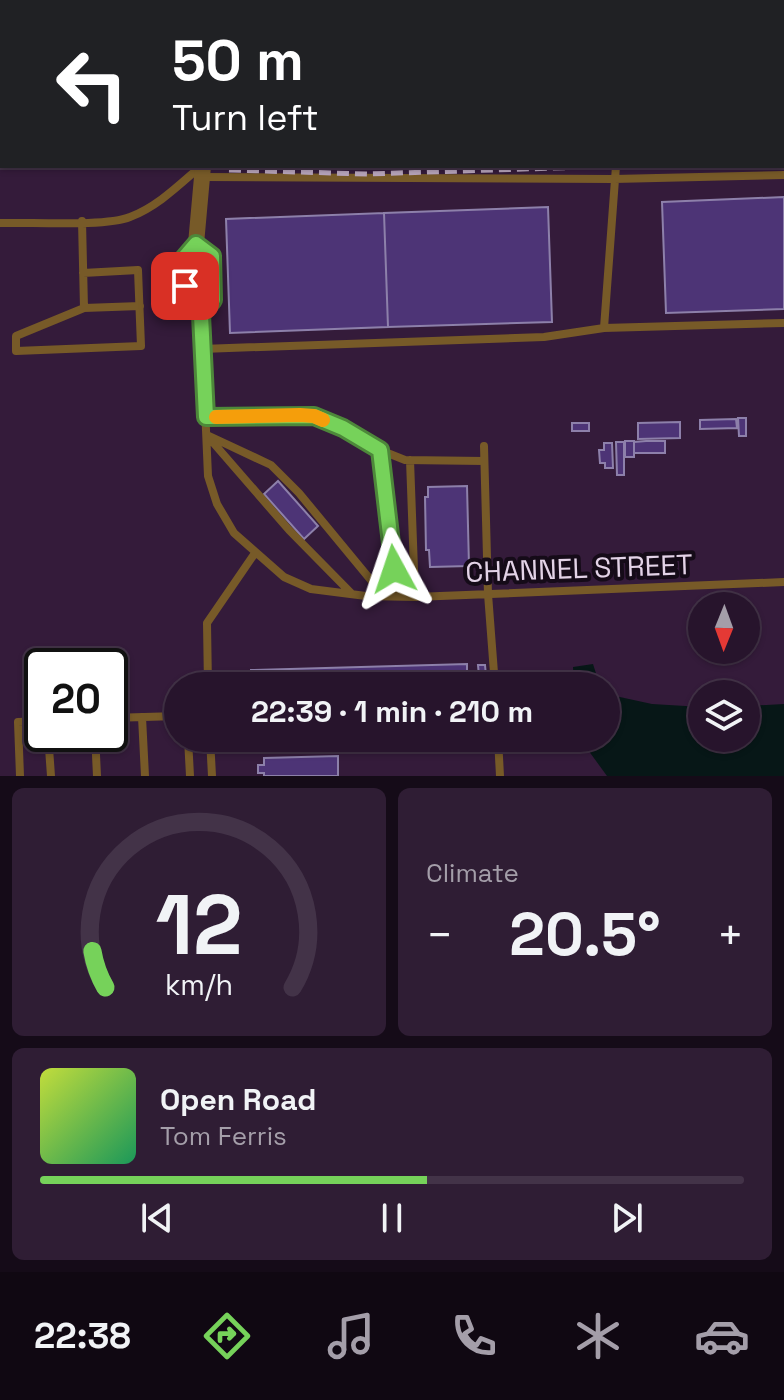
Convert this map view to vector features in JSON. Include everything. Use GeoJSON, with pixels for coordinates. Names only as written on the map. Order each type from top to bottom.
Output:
{"type":"FeatureCollection","features":[{"type":"Feature","properties":{"kind":"street"},"geometry":{"type":"LineString","coordinates":[[196,244],[202,170]]}},
{"type":"Feature","properties":{"kind":"lane"},"geometry":{"type":"LineString","coordinates":[[604,328],[616,168]]}},
{"type":"Feature","properties":{"kind":"lane"},"geometry":{"type":"LineString","coordinates":[[0,223],[129,218],[170,194],[202,170],[614,179],[784,175]]}},
{"type":"Feature","properties":{"kind":"lane"},"geometry":{"type":"LineString","coordinates":[[82,221],[84,308]]}},
{"type":"Feature","properties":{"kind":"lane","name":"CHANNEL STREET"},"geometry":{"type":"LineString","coordinates":[[201,315],[186,302],[184,258],[196,244],[212,256],[213,300],[201,315],[208,476],[217,504],[234,533],[284,577],[311,589],[415,597],[784,582]]}},
{"type":"Feature","properties":{"kind":"lane"},"geometry":{"type":"LineString","coordinates":[[83,273],[138,270],[140,306],[141,346],[16,351],[16,336],[84,308],[140,306]]}},
{"type":"Feature","properties":{"kind":"lane"},"geometry":{"type":"LineString","coordinates":[[202,349],[544,337],[604,328],[784,323]]}},
{"type":"Feature","properties":{"kind":"lane"},"geometry":{"type":"LineString","coordinates":[[206,417],[314,416],[343,428],[380,450],[410,460],[484,461]]}},
{"type":"Feature","properties":{"kind":"lane"},"geometry":{"type":"LineString","coordinates":[[207,435],[289,530],[352,594]]}},
{"type":"Feature","properties":{"kind":"lane"},"geometry":{"type":"LineString","coordinates":[[207,435],[271,465],[309,504],[384,596]]}},
{"type":"Feature","properties":{"kind":"lane"},"geometry":{"type":"LineString","coordinates":[[484,446],[488,594],[494,672]]}},
{"type":"Feature","properties":{"kind":"lane"},"geometry":{"type":"LineString","coordinates":[[380,450],[396,596]]}},
{"type":"Feature","properties":{"kind":"lane"},"geometry":{"type":"LineString","coordinates":[[410,460],[415,597]]}},
{"type":"Feature","properties":{"kind":"lane"},"geometry":{"type":"LineString","coordinates":[[208,672],[207,623],[255,553]]}},
{"type":"Feature","properties":{"kind":"lane"},"geometry":{"type":"LineString","coordinates":[[128,717],[164,716]]}},
{"type":"Feature","properties":{"kind":"lane"},"geometry":{"type":"LineString","coordinates":[[142,717],[145,776]]}},
{"type":"Feature","properties":{"kind":"lane"},"geometry":{"type":"LineString","coordinates":[[20,776],[18,722],[24,722]]}},
{"type":"Feature","properties":{"kind":"lane"},"geometry":{"type":"LineString","coordinates":[[49,752],[51,776]]}},
{"type":"Feature","properties":{"kind":"lane"},"geometry":{"type":"LineString","coordinates":[[96,752],[97,776]]}},
{"type":"Feature","properties":{"kind":"lane"},"geometry":{"type":"LineString","coordinates":[[189,752],[190,776]]}},
{"type":"Feature","properties":{"kind":"lane"},"geometry":{"type":"LineString","coordinates":[[211,752],[212,776]]}},
{"type":"Feature","properties":{"kind":"lane"},"geometry":{"type":"LineString","coordinates":[[499,752],[500,776]]}},
{"type":"Feature","properties":{"kind":"shaded area"},"geometry":{"type":"Polygon","coordinates":[[[593,664],[596,672],[573,672],[573,667],[593,664]]]}},
{"type":"Feature","properties":{"kind":"shaded area"},"geometry":{"type":"Polygon","coordinates":[[[620,697],[652,704],[688,706],[688,752],[760,752],[760,705],[784,704],[784,776],[607,776],[590,752],[620,752],[620,697]]]}},
{"type":"Feature","properties":{"kind":"building"},"geometry":{"type":"Polygon","coordinates":[[[784,197],[784,309],[666,313],[662,202],[784,197]]]}},
{"type":"Feature","properties":{"kind":"building"},"geometry":{"type":"Polygon","coordinates":[[[548,207],[552,322],[388,327],[384,213],[548,207]]]}},
{"type":"Feature","properties":{"kind":"building"},"geometry":{"type":"Polygon","coordinates":[[[384,213],[388,327],[230,333],[226,219],[384,213]]]}},
{"type":"Feature","properties":{"kind":"building"},"geometry":{"type":"Polygon","coordinates":[[[738,418],[746,418],[746,436],[739,436],[738,418]]]}},
{"type":"Feature","properties":{"kind":"building"},"geometry":{"type":"Polygon","coordinates":[[[736,419],[737,428],[700,429],[700,420],[736,419]]]}},
{"type":"Feature","properties":{"kind":"building"},"geometry":{"type":"Polygon","coordinates":[[[680,422],[680,438],[638,439],[638,423],[680,422]]]}},
{"type":"Feature","properties":{"kind":"building"},"geometry":{"type":"Polygon","coordinates":[[[572,423],[589,423],[589,431],[572,431],[572,423]]]}},
{"type":"Feature","properties":{"kind":"building"},"geometry":{"type":"Polygon","coordinates":[[[625,441],[634,441],[634,457],[625,457],[625,441]]]}},
{"type":"Feature","properties":{"kind":"building"},"geometry":{"type":"Polygon","coordinates":[[[665,441],[665,453],[634,453],[634,442],[665,441]]]}},
{"type":"Feature","properties":{"kind":"building"},"geometry":{"type":"Polygon","coordinates":[[[616,442],[624,442],[624,475],[617,475],[616,442]]]}},
{"type":"Feature","properties":{"kind":"building"},"geometry":{"type":"Polygon","coordinates":[[[604,443],[612,443],[613,468],[605,468],[605,463],[600,463],[599,450],[604,450],[604,443]]]}},
{"type":"Feature","properties":{"kind":"building"},"geometry":{"type":"Polygon","coordinates":[[[278,481],[318,526],[304,539],[264,494],[278,481]]]}},
{"type":"Feature","properties":{"kind":"building"},"geometry":{"type":"Polygon","coordinates":[[[467,486],[469,566],[430,567],[429,550],[426,550],[425,497],[428,497],[428,487],[467,486]]]}},
{"type":"Feature","properties":{"kind":"building"},"geometry":{"type":"Polygon","coordinates":[[[467,664],[467,672],[251,670],[467,664]]]}},
{"type":"Feature","properties":{"kind":"building"},"geometry":{"type":"Polygon","coordinates":[[[478,665],[485,665],[486,672],[479,672],[478,665]]]}},
{"type":"Feature","properties":{"kind":"building"},"geometry":{"type":"Polygon","coordinates":[[[338,756],[338,776],[264,776],[264,773],[258,773],[258,765],[264,765],[264,758],[338,756]]]}},
{"type":"Feature","properties":{"kind":"railway"},"geometry":{"type":"LineString","coordinates":[[229,170],[367,174],[555,168]]}},
{"type":"Feature","properties":{"kind":"slow traffic"},"geometry":{"type":"LineString","coordinates":[[216,417],[300,415],[323,420]]}},
{"type":"Feature","properties":{"kind":"route"},"geometry":{"type":"LineString","coordinates":[[185,286],[184,258],[196,244],[212,256],[213,300],[201,315],[206,417],[314,416],[343,428],[380,450],[394,569]]}}]}
